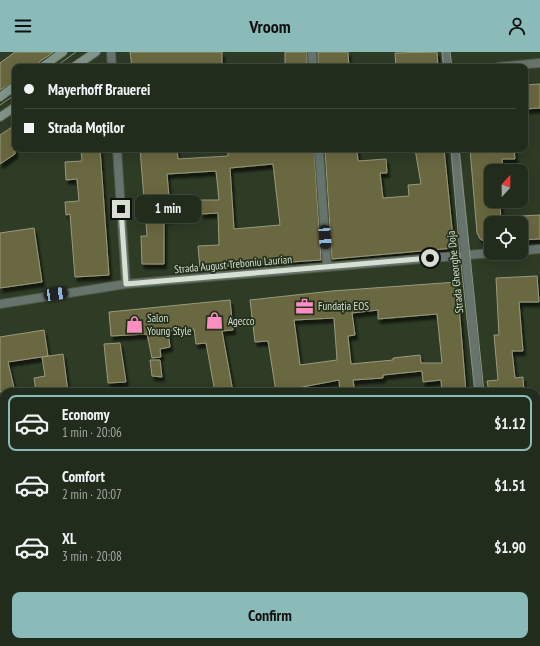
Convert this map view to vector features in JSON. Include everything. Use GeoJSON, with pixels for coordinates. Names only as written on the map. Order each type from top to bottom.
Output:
{"type":"FeatureCollection","features":[{"type":"Feature","properties":{"kind":"main road"},"geometry":{"type":"LineString","coordinates":[[46,64],[63,52]]}},
{"type":"Feature","properties":{"kind":"main road"},"geometry":{"type":"LineString","coordinates":[[78,64],[96,52]]}},
{"type":"Feature","properties":{"kind":"main road"},"geometry":{"type":"LineString","coordinates":[[0,97],[12,88]]}},
{"type":"Feature","properties":{"kind":"main road"},"geometry":{"type":"LineString","coordinates":[[0,117],[12,109]]}},
{"type":"Feature","properties":{"kind":"street"},"geometry":{"type":"LineString","coordinates":[[111,52],[112,64]]}},
{"type":"Feature","properties":{"kind":"street"},"geometry":{"type":"LineString","coordinates":[[312,52],[313,64]]}},
{"type":"Feature","properties":{"kind":"street"},"geometry":{"type":"LineString","coordinates":[[446,52],[447,64]]}},
{"type":"Feature","properties":{"kind":"street"},"geometry":{"type":"LineString","coordinates":[[528,64],[540,63]]}},
{"type":"Feature","properties":{"kind":"street"},"geometry":{"type":"LineString","coordinates":[[117,152],[126,284]]}},
{"type":"Feature","properties":{"kind":"street"},"geometry":{"type":"LineString","coordinates":[[319,152],[327,266]]}},
{"type":"Feature","properties":{"kind":"street","name":"Strada Gheorghe Doja"},"geometry":{"type":"LineString","coordinates":[[455,152],[479,388]]}},
{"type":"Feature","properties":{"kind":"street"},"geometry":{"type":"LineString","coordinates":[[528,250],[540,249]]}},
{"type":"Feature","properties":{"kind":"street","name":"Strada August Treboniu Laurian"},"geometry":{"type":"LineString","coordinates":[[0,304],[126,284],[484,254]]}},
{"type":"Feature","properties":{"kind":"building"},"geometry":{"type":"Polygon","coordinates":[[[15,52],[54,52],[40,61],[38,64],[12,64],[12,83],[0,90],[0,63],[15,52]]]}},
{"type":"Feature","properties":{"kind":"building"},"geometry":{"type":"Polygon","coordinates":[[[130,52],[222,52],[222,64],[132,64],[130,52]]]}},
{"type":"Feature","properties":{"kind":"building"},"geometry":{"type":"Polygon","coordinates":[[[285,52],[307,52],[307,64],[285,64],[285,52]]]}},
{"type":"Feature","properties":{"kind":"building"},"geometry":{"type":"Polygon","coordinates":[[[318,52],[348,52],[349,64],[318,64],[318,52]]]}},
{"type":"Feature","properties":{"kind":"building"},"geometry":{"type":"Polygon","coordinates":[[[437,52],[438,64],[396,64],[395,53],[437,52]]]}},
{"type":"Feature","properties":{"kind":"building"},"geometry":{"type":"Polygon","coordinates":[[[540,84],[540,108],[528,109],[528,85],[540,84]]]}},
{"type":"Feature","properties":{"kind":"building"},"geometry":{"type":"Polygon","coordinates":[[[12,127],[12,152],[15,152],[15,154],[0,164],[0,135],[12,127]]]}},
{"type":"Feature","properties":{"kind":"building"},"geometry":{"type":"Polygon","coordinates":[[[81,152],[100,152],[109,275],[75,277],[70,214],[66,215],[65,202],[79,201],[77,179],[66,180],[65,162],[82,161],[81,152]]]}},
{"type":"Feature","properties":{"kind":"building"},"geometry":{"type":"Polygon","coordinates":[[[140,152],[177,152],[178,159],[228,156],[228,152],[314,152],[321,260],[200,268],[198,246],[219,245],[218,213],[201,214],[201,200],[219,200],[216,171],[167,174],[171,219],[164,219],[164,264],[142,264],[141,236],[147,236],[140,152]],[[273,164],[230,168],[234,229],[280,225],[273,164]]]}},
{"type":"Feature","properties":{"kind":"building"},"geometry":{"type":"Polygon","coordinates":[[[325,152],[357,152],[358,161],[386,159],[387,173],[380,173],[383,198],[409,196],[408,185],[421,184],[416,152],[444,152],[454,248],[332,259],[325,152]]]}},
{"type":"Feature","properties":{"kind":"building"},"geometry":{"type":"Polygon","coordinates":[[[470,152],[514,152],[515,159],[502,159],[502,164],[484,164],[484,208],[500,208],[501,216],[484,216],[484,241],[480,239],[477,233],[470,152]]]}},
{"type":"Feature","properties":{"kind":"building"},"geometry":{"type":"Polygon","coordinates":[[[540,215],[540,239],[528,240],[528,216],[521,216],[540,215]]]}},
{"type":"Feature","properties":{"kind":"building"},"geometry":{"type":"Polygon","coordinates":[[[34,228],[42,282],[0,288],[0,233],[34,228]]]}},
{"type":"Feature","properties":{"kind":"building"},"geometry":{"type":"Polygon","coordinates":[[[537,276],[539,302],[519,302],[523,351],[512,351],[515,378],[523,377],[524,388],[488,388],[487,381],[498,380],[494,335],[499,335],[496,278],[537,276]]]}},
{"type":"Feature","properties":{"kind":"building"},"geometry":{"type":"Polygon","coordinates":[[[457,282],[466,388],[442,388],[441,380],[423,382],[422,371],[383,375],[383,378],[353,380],[354,388],[340,388],[339,380],[297,388],[275,388],[268,341],[255,342],[250,300],[332,291],[457,282]],[[378,310],[352,313],[355,335],[348,336],[351,364],[393,360],[393,358],[420,355],[421,363],[442,363],[437,314],[378,319],[378,310]],[[334,318],[294,320],[300,365],[337,360],[334,318]]]}},
{"type":"Feature","properties":{"kind":"building"},"geometry":{"type":"Polygon","coordinates":[[[230,300],[233,330],[222,331],[232,388],[214,388],[206,343],[196,344],[194,329],[168,331],[170,347],[160,349],[161,357],[152,358],[147,334],[111,336],[109,312],[230,300]]]}},
{"type":"Feature","properties":{"kind":"building"},"geometry":{"type":"Polygon","coordinates":[[[44,330],[48,356],[8,362],[14,388],[0,388],[0,337],[44,330]]]}},
{"type":"Feature","properties":{"kind":"building"},"geometry":{"type":"Polygon","coordinates":[[[120,343],[126,382],[108,383],[104,344],[120,343]]]}},
{"type":"Feature","properties":{"kind":"building"},"geometry":{"type":"Polygon","coordinates":[[[63,354],[67,388],[35,388],[34,378],[45,376],[42,357],[63,354]]]}},
{"type":"Feature","properties":{"kind":"building"},"geometry":{"type":"Polygon","coordinates":[[[150,360],[160,360],[162,377],[152,376],[150,360]]]}},
{"type":"Feature","properties":{"kind":"tram line"},"geometry":{"type":"LineString","coordinates":[[59,64],[76,52]]}},
{"type":"Feature","properties":{"kind":"tram line"},"geometry":{"type":"LineString","coordinates":[[71,64],[89,52]]}},
{"type":"Feature","properties":{"kind":"tram line"},"geometry":{"type":"LineString","coordinates":[[442,52],[444,64]]}},
{"type":"Feature","properties":{"kind":"tram line"},"geometry":{"type":"LineString","coordinates":[[450,52],[452,64]]}},
{"type":"Feature","properties":{"kind":"tram line"},"geometry":{"type":"LineString","coordinates":[[0,105],[12,97]]}},
{"type":"Feature","properties":{"kind":"tram line"},"geometry":{"type":"LineString","coordinates":[[0,114],[12,105]]}},
{"type":"Feature","properties":{"kind":"tram line"},"geometry":{"type":"LineString","coordinates":[[451,152],[460,255],[475,388]]}},
{"type":"Feature","properties":{"kind":"tram line"},"geometry":{"type":"LineString","coordinates":[[459,152],[484,388]]}},
{"type":"Feature","properties":{"kind":"place","name":"Fundația EOS"},"geometry":{"type":"Point","coordinates":[305,306]}},
{"type":"Feature","properties":{"kind":"place","name":"Agecco"},"geometry":{"type":"Point","coordinates":[215,321]}},
{"type":"Feature","properties":{"kind":"place","name":"Salon Young Style"},"geometry":{"type":"Point","coordinates":[134,324]}},
{"type":"Feature","properties":{"kind":"route"},"geometry":{"type":"LineString","coordinates":[[121,209],[126,284],[430,258]]}}]}
